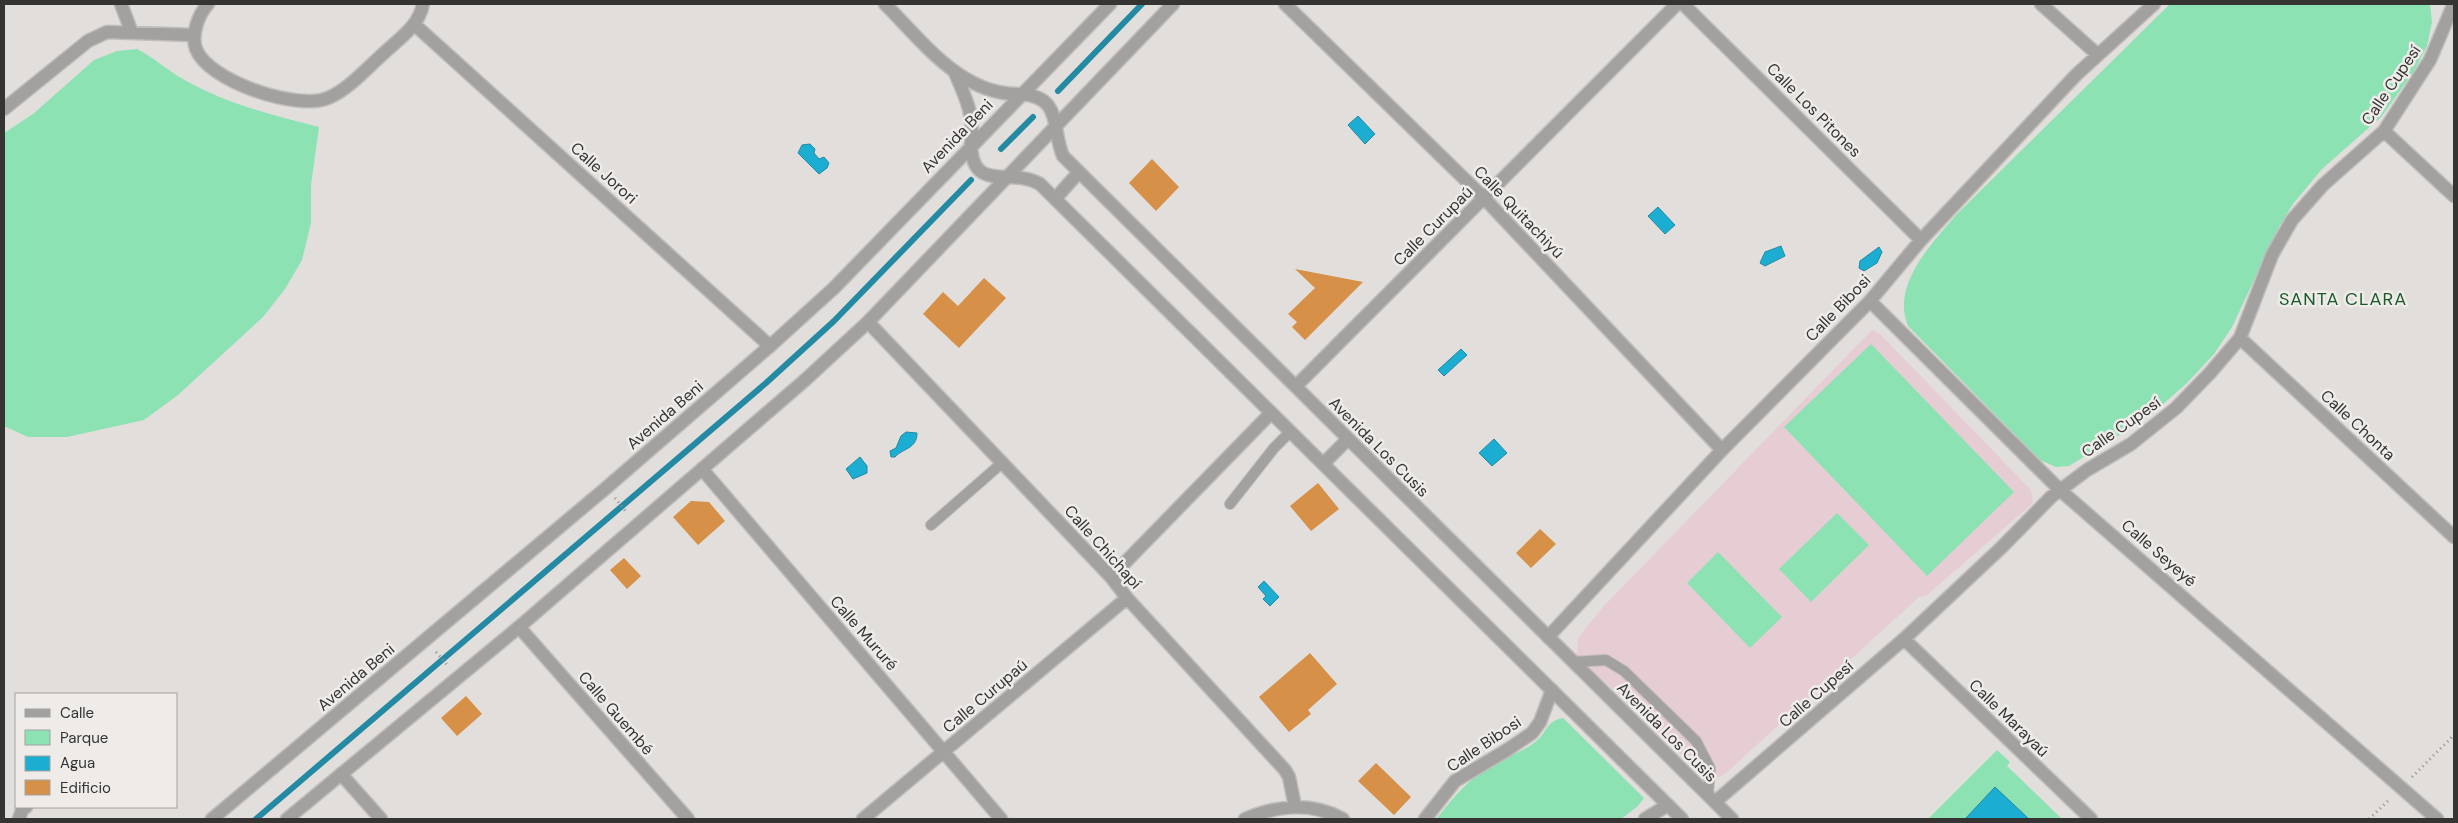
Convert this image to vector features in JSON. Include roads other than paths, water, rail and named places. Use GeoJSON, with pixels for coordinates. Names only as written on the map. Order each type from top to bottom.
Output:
{"type":"FeatureCollection","features":[{"type":"Feature","properties":{"kind":"street"},"geometry":{"type":"LineString","coordinates":[[121,4],[132,33]]}},
{"type":"Feature","properties":{"kind":"street"},"geometry":{"type":"LineString","coordinates":[[208,4],[193,35],[197,51],[213,68],[254,91],[310,102],[328,98],[344,88],[414,25],[424,4]]}},
{"type":"Feature","properties":{"kind":"street"},"geometry":{"type":"LineString","coordinates":[[885,4],[955,73],[970,109],[973,130],[971,144],[972,162],[979,170],[990,176],[1004,178],[1015,176],[1040,184],[1682,819]]}},
{"type":"Feature","properties":{"kind":"street","name":"Avenida Beni"},"geometry":{"type":"LineString","coordinates":[[212,819],[606,488],[834,288],[971,144],[1110,4]]}},
{"type":"Feature","properties":{"kind":"street"},"geometry":{"type":"LineString","coordinates":[[287,819],[519,627],[804,381],[868,322],[1004,178],[1173,4]]}},
{"type":"Feature","properties":{"kind":"street","name":"Calle Quitachiyú"},"geometry":{"type":"LineString","coordinates":[[1286,4],[1484,198],[1722,450]]}},
{"type":"Feature","properties":{"kind":"street","name":"Calle Curupaú"},"geometry":{"type":"LineString","coordinates":[[1296,386],[1677,4]]}},
{"type":"Feature","properties":{"kind":"street","name":"Calle Los Pitones"},"geometry":{"type":"LineString","coordinates":[[1683,4],[1921,240]]}},
{"type":"Feature","properties":{"kind":"street"},"geometry":{"type":"LineString","coordinates":[[2041,4],[2098,55]]}},
{"type":"Feature","properties":{"kind":"street","name":"Calle Bibosi"},"geometry":{"type":"LineString","coordinates":[[1548,637],[1722,450],[1870,301],[1921,240],[2098,55],[2154,4]]}},
{"type":"Feature","properties":{"kind":"street","name":"Calle Cupesí"},"geometry":{"type":"LineString","coordinates":[[1712,799],[1904,639],[2060,490],[2131,444],[2176,408],[2210,373],[2240,338],[2272,255],[2292,220],[2323,185],[2384,131],[2430,60],[2451,7]]}},
{"type":"Feature","properties":{"kind":"street","name":"Calle Jorori"},"geometry":{"type":"LineString","coordinates":[[414,25],[770,346]]}},
{"type":"Feature","properties":{"kind":"street"},"geometry":{"type":"LineString","coordinates":[[4,109],[88,41],[107,32],[193,35]]}},
{"type":"Feature","properties":{"kind":"street","name":"Avenida Los Cusis"},"geometry":{"type":"LineString","coordinates":[[955,73],[988,91],[1034,96],[1044,102],[1052,112],[1056,124],[1058,143],[1063,156],[1732,819]]}},
{"type":"Feature","properties":{"kind":"street"},"geometry":{"type":"LineString","coordinates":[[2384,131],[2454,196]]}},
{"type":"Feature","properties":{"kind":"street"},"geometry":{"type":"LineString","coordinates":[[1055,199],[1079,172]]}},
{"type":"Feature","properties":{"kind":"street","name":"Calle Seyeyé"},"geometry":{"type":"LineString","coordinates":[[1870,301],[2060,490],[2437,819]]}},
{"type":"Feature","properties":{"kind":"street","name":"Calle Chichapí"},"geometry":{"type":"LineString","coordinates":[[868,322],[1110,577],[1127,598],[1285,770],[1289,777],[1295,806]]}},
{"type":"Feature","properties":{"kind":"street","name":"Calle Chonta"},"geometry":{"type":"LineString","coordinates":[[2240,338],[2454,537]]}},
{"type":"Feature","properties":{"kind":"street"},"geometry":{"type":"LineString","coordinates":[[1110,577],[1271,413]]}},
{"type":"Feature","properties":{"kind":"street"},"geometry":{"type":"LineString","coordinates":[[1323,464],[1348,439]]}},
{"type":"Feature","properties":{"kind":"street","name":"Calle Mururé"},"geometry":{"type":"LineString","coordinates":[[702,469],[1001,819]]}},
{"type":"Feature","properties":{"kind":"street","name":"Calle Curupaú"},"geometry":{"type":"LineString","coordinates":[[863,819],[1127,598]]}},
{"type":"Feature","properties":{"kind":"street","name":"Calle Guembé"},"geometry":{"type":"LineString","coordinates":[[519,627],[688,819]]}},
{"type":"Feature","properties":{"kind":"street","name":"Calle Marayaú"},"geometry":{"type":"LineString","coordinates":[[1904,639],[2091,819]]}},
{"type":"Feature","properties":{"kind":"street","name":"Calle Bibosi"},"geometry":{"type":"LineString","coordinates":[[1426,819],[1455,781],[1532,733],[1540,722],[1552,690]]}},
{"type":"Feature","properties":{"kind":"street"},"geometry":{"type":"LineString","coordinates":[[341,774],[381,819]]}},
{"type":"Feature","properties":{"kind":"street"},"geometry":{"type":"LineString","coordinates":[[1645,819],[1668,805]]}},
{"type":"Feature","properties":{"kind":"street"},"geometry":{"type":"LineString","coordinates":[[1245,819],[1295,806],[1318,809],[1343,819]]}},
{"type":"Feature","properties":{"kind":"street"},"geometry":{"type":"LineString","coordinates":[[20,819],[22,810],[25,808]]}},
{"type":"Feature","properties":{"kind":"lane"},"geometry":{"type":"LineString","coordinates":[[1230,504],[1274,448],[1290,432]]}},
{"type":"Feature","properties":{"kind":"lane"},"geometry":{"type":"LineString","coordinates":[[931,525],[968,490],[1002,463]]}},
{"type":"Feature","properties":{"kind":"lane"},"geometry":{"type":"LineString","coordinates":[[1573,662],[1606,660],[1624,671],[1696,741],[1710,768],[1712,799]]}},
{"type":"Feature","properties":{"kind":"water"},"geometry":{"type":"Polygon","coordinates":[[[1358,116],[1375,134],[1365,144],[1348,125],[1358,116]]]}},
{"type":"Feature","properties":{"kind":"water"},"geometry":{"type":"Polygon","coordinates":[[[810,144],[815,149],[814,153],[819,159],[824,157],[829,163],[827,168],[819,174],[798,153],[802,145],[810,144]]]}},
{"type":"Feature","properties":{"kind":"water"},"geometry":{"type":"Polygon","coordinates":[[[1658,207],[1675,225],[1665,234],[1648,216],[1658,207]]]}},
{"type":"Feature","properties":{"kind":"water"},"geometry":{"type":"Polygon","coordinates":[[[1781,246],[1785,256],[1765,266],[1760,263],[1765,252],[1781,246]]]}},
{"type":"Feature","properties":{"kind":"water"},"geometry":{"type":"Polygon","coordinates":[[[1879,247],[1882,252],[1877,263],[1864,271],[1859,268],[1860,261],[1879,247]]]}},
{"type":"Feature","properties":{"kind":"water"},"geometry":{"type":"Polygon","coordinates":[[[1461,349],[1467,355],[1444,376],[1438,370],[1461,349]]]}},
{"type":"Feature","properties":{"kind":"water"},"geometry":{"type":"Polygon","coordinates":[[[906,432],[917,433],[915,442],[895,457],[891,457],[890,451],[896,448],[901,436],[906,432]]]}},
{"type":"Feature","properties":{"kind":"water"},"geometry":{"type":"Polygon","coordinates":[[[1494,439],[1507,453],[1492,466],[1479,453],[1494,439]]]}},
{"type":"Feature","properties":{"kind":"water"},"geometry":{"type":"Polygon","coordinates":[[[860,457],[867,466],[867,473],[853,479],[846,469],[860,457]]]}},
{"type":"Feature","properties":{"kind":"water"},"geometry":{"type":"Polygon","coordinates":[[[1264,581],[1279,597],[1270,606],[1263,599],[1266,596],[1258,587],[1264,581]]]}},
{"type":"Feature","properties":{"kind":"water"},"geometry":{"type":"Polygon","coordinates":[[[1995,787],[2029,819],[1965,819],[1995,787]]]}},
{"type":"Feature","properties":{"kind":"waterway"},"geometry":{"type":"LineString","coordinates":[[1058,91],[1142,4]]}},
{"type":"Feature","properties":{"kind":"waterway"},"geometry":{"type":"LineString","coordinates":[[1001,149],[1033,117]]}},
{"type":"Feature","properties":{"kind":"waterway"},"geometry":{"type":"LineString","coordinates":[[256,819],[766,383],[834,321],[971,180]]}},
{"type":"Feature","properties":{"kind":"district","name":"SANTA CLARA"},"geometry":{"type":"Point","coordinates":[2343,299]}}]}
